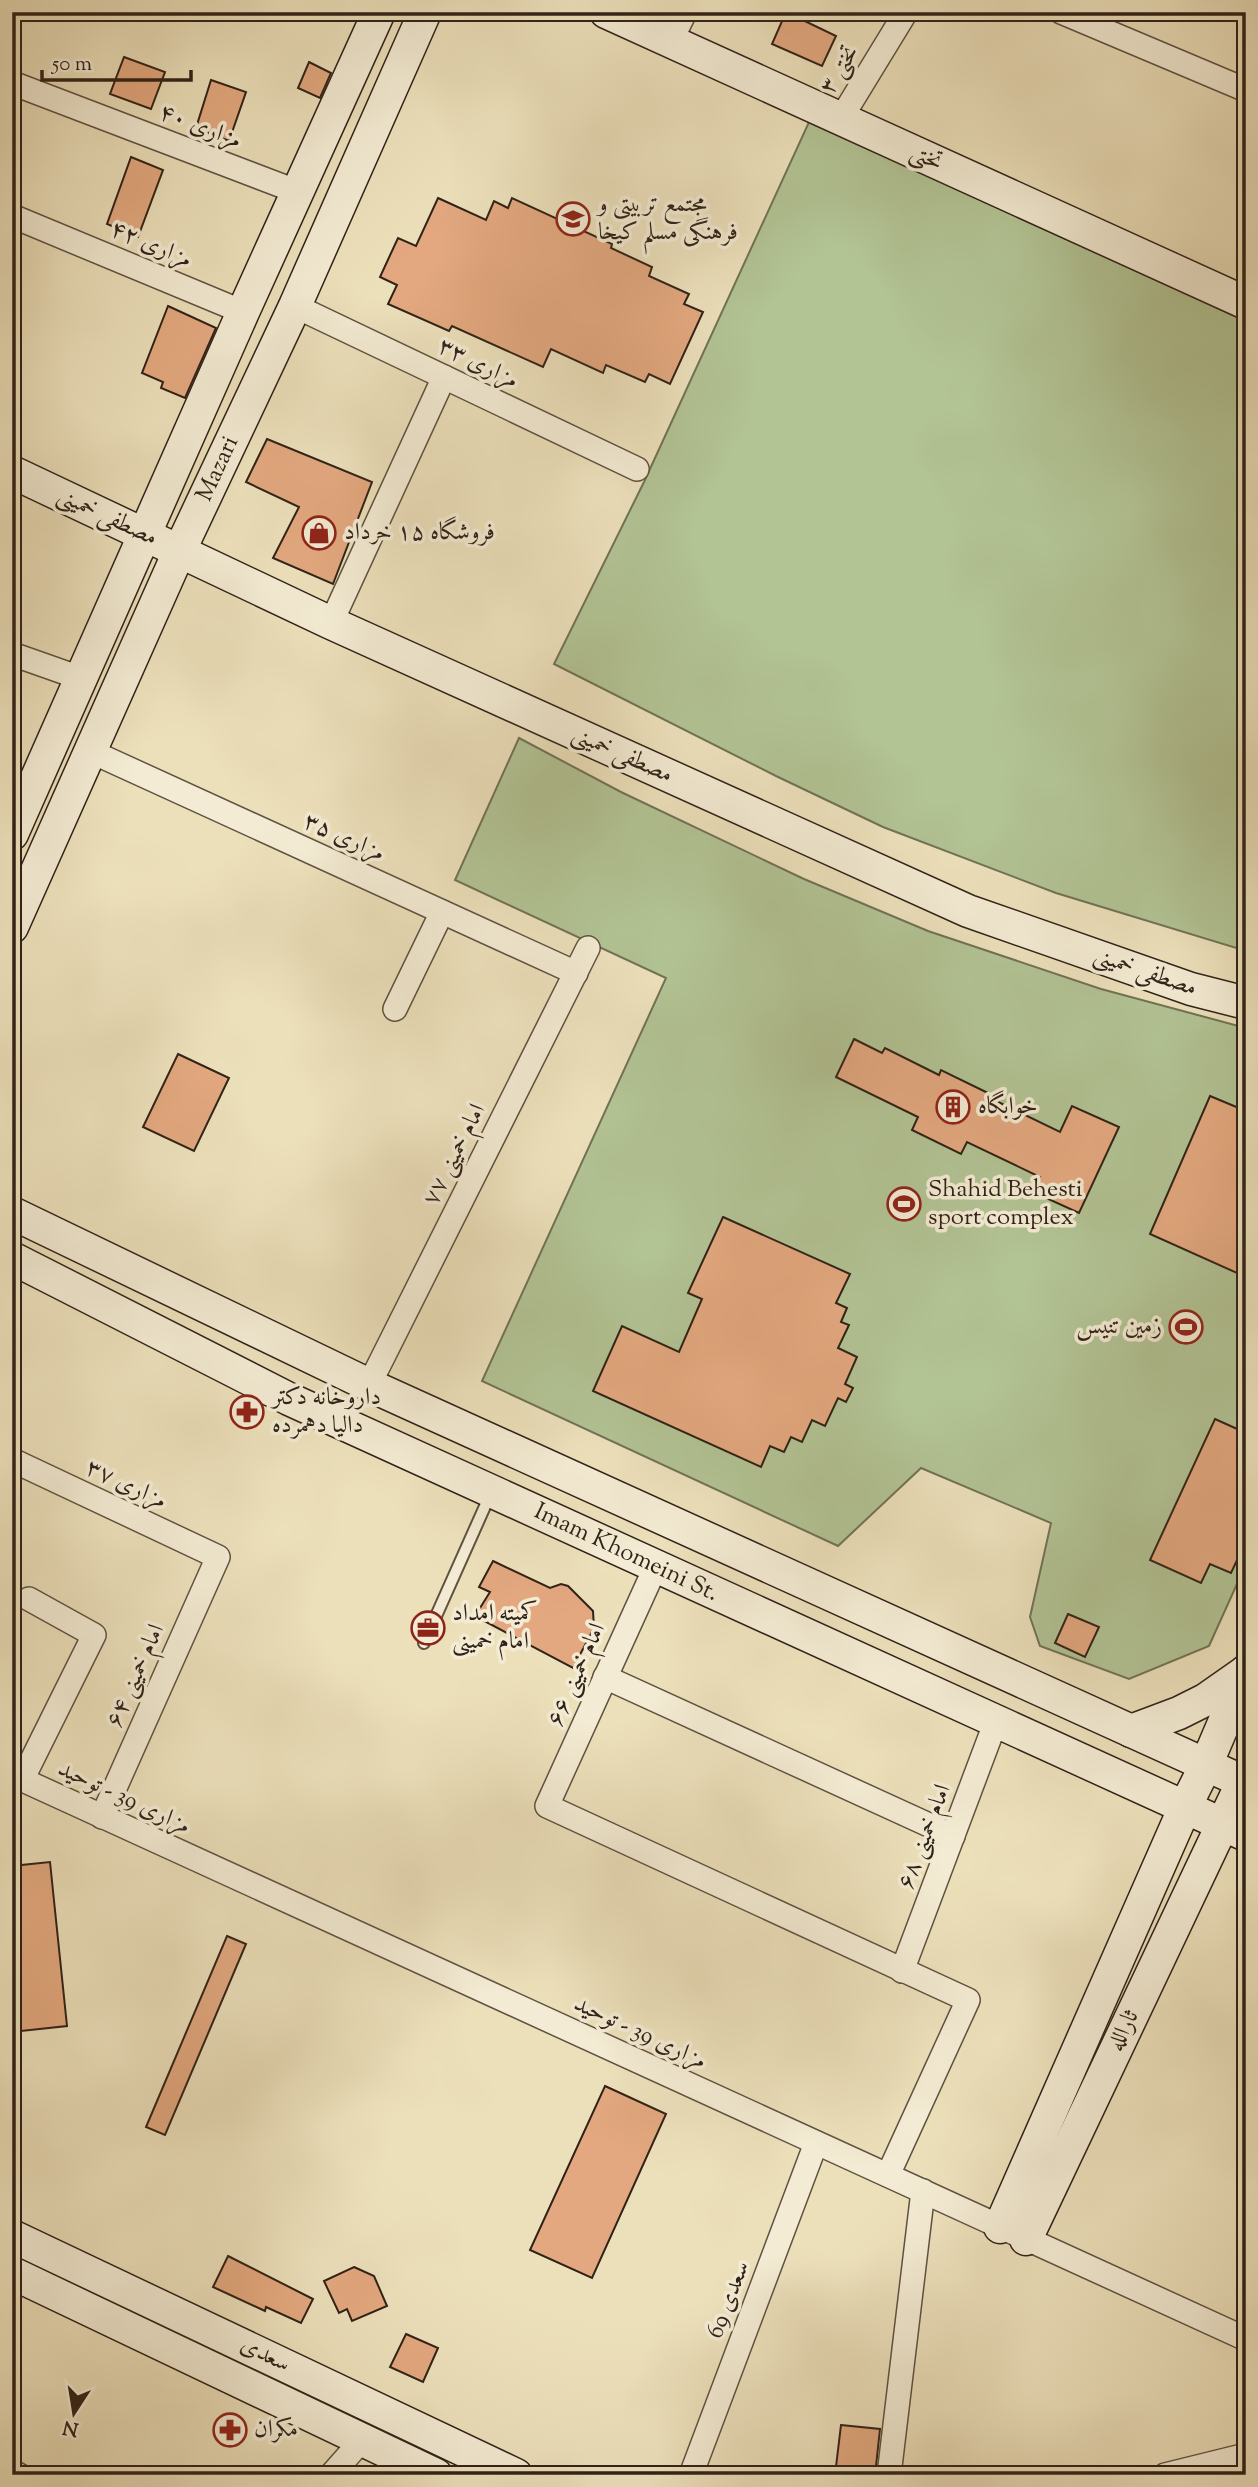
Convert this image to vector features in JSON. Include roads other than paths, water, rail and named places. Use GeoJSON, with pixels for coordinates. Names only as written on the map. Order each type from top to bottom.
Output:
{"type":"FeatureCollection","features":[{"type":"Feature","properties":{"kind":"main road","name":"Mazari"},"geometry":{"type":"LineString","coordinates":[[12,834],[379,12]]}},
{"type":"Feature","properties":{"kind":"main road","name":"Mazari"},"geometry":{"type":"LineString","coordinates":[[12,927],[179,552],[295,306],[425,12]]}},
{"type":"Feature","properties":{"kind":"main road","name":"تختی"},"geometry":{"type":"LineString","coordinates":[[606,12],[1246,303]]}},
{"type":"Feature","properties":{"kind":"main road","name":"مصطفی خمینی"},"geometry":{"type":"LineString","coordinates":[[12,472],[331,623],[968,911],[1191,989],[1246,1003]]}},
{"type":"Feature","properties":{"kind":"main road","name":"Imam Khomeini St."},"geometry":{"type":"LineString","coordinates":[[12,1213],[369,1385],[1206,1765],[1245,1780]]}},
{"type":"Feature","properties":{"kind":"main road","name":"Imam Khomeini St."},"geometry":{"type":"LineString","coordinates":[[12,1258],[289,1399],[1234,1829]]}},
{"type":"Feature","properties":{"kind":"main road"},"geometry":{"type":"LineString","coordinates":[[1131,1731],[1196,1705],[1246,1672]]}},
{"type":"Feature","properties":{"kind":"main road"},"geometry":{"type":"LineString","coordinates":[[1206,1765],[1246,1672]]}},
{"type":"Feature","properties":{"kind":"main road","name":"ثارالله"},"geometry":{"type":"LineString","coordinates":[[1013,2233],[1185,1808],[1206,1765]]}},
{"type":"Feature","properties":{"kind":"main road","name":"ثارالله"},"geometry":{"type":"LineString","coordinates":[[1013,2233],[1234,1829],[1245,1780]]}},
{"type":"Feature","properties":{"kind":"main road","name":"سعدی"},"geometry":{"type":"LineString","coordinates":[[12,2236],[516,2475]]}},
{"type":"Feature","properties":{"kind":"main road","name":"سعدی"},"geometry":{"type":"LineString","coordinates":[[12,2273],[436,2475]]}},
{"type":"Feature","properties":{"kind":"street"},"geometry":{"type":"LineString","coordinates":[[670,43],[685,12]]}},
{"type":"Feature","properties":{"kind":"street","name":"تختی ۳"},"geometry":{"type":"LineString","coordinates":[[840,120],[906,12]]}},
{"type":"Feature","properties":{"kind":"street"},"geometry":{"type":"LineString","coordinates":[[1061,12],[1246,90]]}},
{"type":"Feature","properties":{"kind":"street","name":"مزاری ۴۰"},"geometry":{"type":"LineString","coordinates":[[12,83],[298,192]]}},
{"type":"Feature","properties":{"kind":"street","name":"مزاری ۴۲"},"geometry":{"type":"LineString","coordinates":[[12,216],[243,313]]}},
{"type":"Feature","properties":{"kind":"street","name":"مزاری ۳۳"},"geometry":{"type":"LineString","coordinates":[[295,306],[638,469]]}},
{"type":"Feature","properties":{"kind":"street"},"geometry":{"type":"LineString","coordinates":[[331,623],[443,377]]}},
{"type":"Feature","properties":{"kind":"street"},"geometry":{"type":"LineString","coordinates":[[12,654],[83,679]]}},
{"type":"Feature","properties":{"kind":"street","name":"مزاری ۳۵"},"geometry":{"type":"LineString","coordinates":[[90,751],[576,973]]}},
{"type":"Feature","properties":{"kind":"street"},"geometry":{"type":"LineString","coordinates":[[395,1009],[442,912]]}},
{"type":"Feature","properties":{"kind":"street","name":"امام خمینی ۷۷"},"geometry":{"type":"LineString","coordinates":[[369,1385],[588,948]]}},
{"type":"Feature","properties":{"kind":"street","name":"مزاری ۳۷"},"geometry":{"type":"LineString","coordinates":[[12,1460],[218,1557]]}},
{"type":"Feature","properties":{"kind":"street","name":"امام خمینی ۶۴"},"geometry":{"type":"LineString","coordinates":[[102,1816],[218,1557]]}},
{"type":"Feature","properties":{"kind":"street","name":"امام خمینی ۶۶"},"geometry":{"type":"LineString","coordinates":[[656,1566],[547,1806],[902,1971]]}},
{"type":"Feature","properties":{"kind":"street"},"geometry":{"type":"LineString","coordinates":[[17,1778],[94,1635],[29,1599]]}},
{"type":"Feature","properties":{"kind":"street"},"geometry":{"type":"LineString","coordinates":[[605,1677],[953,1836]]}},
{"type":"Feature","properties":{"kind":"street","name":"امام خمینی ۶۸"},"geometry":{"type":"LineString","coordinates":[[902,1971],[996,1721]]}},
{"type":"Feature","properties":{"kind":"street","name":"مزاری 39 - توحید"},"geometry":{"type":"LineString","coordinates":[[17,1778],[1013,2233],[1244,2334]]}},
{"type":"Feature","properties":{"kind":"street"},"geometry":{"type":"LineString","coordinates":[[888,2175],[968,2000],[902,1971]]}},
{"type":"Feature","properties":{"kind":"street","name":"سعدی 69"},"geometry":{"type":"LineString","coordinates":[[691,2475],[816,2143]]}},
{"type":"Feature","properties":{"kind":"street"},"geometry":{"type":"LineString","coordinates":[[890,2475],[923,2191]]}},
{"type":"Feature","properties":{"kind":"street"},"geometry":{"type":"LineString","coordinates":[[331,2475],[362,2440]]}},
{"type":"Feature","properties":{"kind":"street"},"geometry":{"type":"LineString","coordinates":[[1165,2475],[1246,2455]]}},
{"type":"Feature","properties":{"kind":"street"},"geometry":{"type":"LineString","coordinates":[[12,2472],[19,2475]]}},
{"type":"Feature","properties":{"kind":"lane"},"geometry":{"type":"LineString","coordinates":[[424,1643],[492,1491]]}},
{"type":"Feature","properties":{"kind":"place","name":"مجتمع تربیتی و فرهنگی مسلم کیخا"},"geometry":{"type":"Point","coordinates":[573,219]}},
{"type":"Feature","properties":{"kind":"place","name":"فروشگاه ۱۵ خرداد"},"geometry":{"type":"Point","coordinates":[319,533]}},
{"type":"Feature","properties":{"kind":"place","name":"خوابگاه"},"geometry":{"type":"Point","coordinates":[953,1107]}},
{"type":"Feature","properties":{"kind":"place","name":"Shahid Behesti sport complex"},"geometry":{"type":"Point","coordinates":[904,1204]}},
{"type":"Feature","properties":{"kind":"place","name":"زمین تنیس"},"geometry":{"type":"Point","coordinates":[1186,1327]}},
{"type":"Feature","properties":{"kind":"place","name":"داروخانه دکتر دالیا دهمرده"},"geometry":{"type":"Point","coordinates":[247,1412]}},
{"type":"Feature","properties":{"kind":"place","name":"کمیته امداد امام خمینی"},"geometry":{"type":"Point","coordinates":[428,1628]}},
{"type":"Feature","properties":{"kind":"place","name":"مکران"},"geometry":{"type":"Point","coordinates":[230,2430]}}]}
